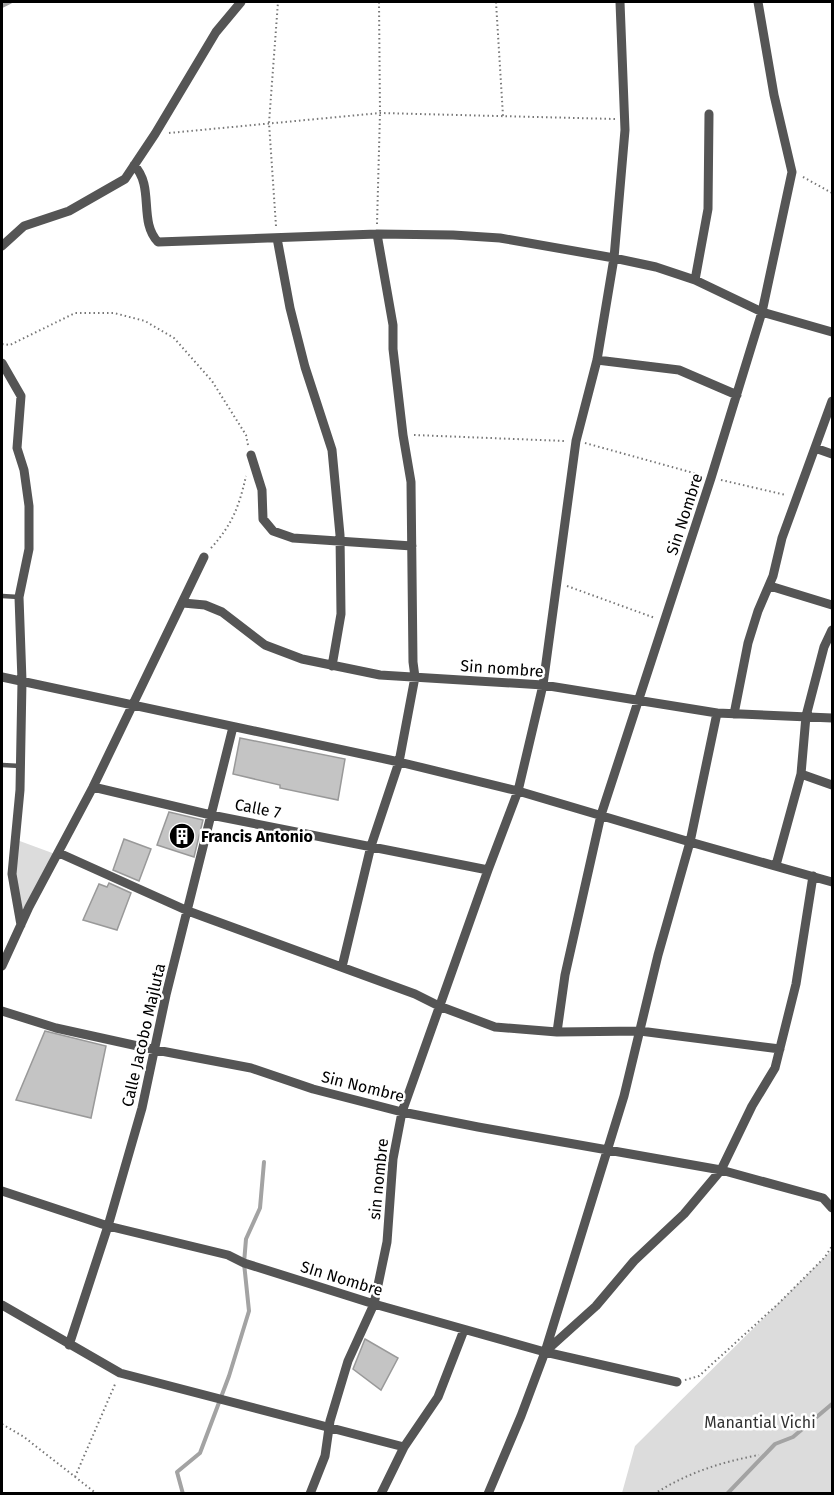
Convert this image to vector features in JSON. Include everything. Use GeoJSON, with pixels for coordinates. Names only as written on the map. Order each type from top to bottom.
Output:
{"type":"FeatureCollection","features":[{"type":"Feature","properties":{"kind":"street"},"geometry":{"type":"LineString","coordinates":[[2,246],[24,226],[69,211],[125,179],[155,134],[216,32],[241,2]]}},
{"type":"Feature","properties":{"kind":"street","name":"sin nombre"},"geometry":{"type":"LineString","coordinates":[[310,1494],[325,1456],[330,1426],[348,1361],[374,1304],[387,1242],[393,1159],[402,1112],[488,870],[519,791],[543,685],[576,441],[597,360],[614,258],[624,120],[620,2]]}},
{"type":"Feature","properties":{"kind":"street","name":"Sin Nombre"},"geometry":{"type":"LineString","coordinates":[[557,1032],[565,975],[601,815],[711,478],[762,312],[792,172],[774,95],[758,2]]}},
{"type":"Feature","properties":{"kind":"street"},"geometry":{"type":"LineString","coordinates":[[695,280],[708,208],[709,114]]}},
{"type":"Feature","properties":{"kind":"street"},"geometry":{"type":"LineString","coordinates":[[134,165],[144,177],[150,230],[158,242],[377,234],[500,238],[656,267],[695,280],[762,312],[832,332]]}},
{"type":"Feature","properties":{"kind":"street"},"geometry":{"type":"LineString","coordinates":[[342,967],[371,846],[399,762],[415,677],[411,482],[393,349],[393,326],[377,234]]}},
{"type":"Feature","properties":{"kind":"street"},"geometry":{"type":"LineString","coordinates":[[277,238],[290,308],[305,366],[332,450],[340,541],[341,614],[332,666]]}},
{"type":"Feature","properties":{"kind":"street"},"geometry":{"type":"LineString","coordinates":[[597,360],[679,370],[737,395]]}},
{"type":"Feature","properties":{"kind":"street"},"geometry":{"type":"LineString","coordinates":[[2,363],[21,396],[17,448],[24,470],[29,506],[29,549],[19,597],[22,681],[21,766],[12,874],[21,925]]}},
{"type":"Feature","properties":{"kind":"street"},"geometry":{"type":"LineString","coordinates":[[734,714],[748,643],[758,611],[770,586],[782,538],[832,401]]}},
{"type":"Feature","properties":{"kind":"street"},"geometry":{"type":"LineString","coordinates":[[815,448],[832,454]]}},
{"type":"Feature","properties":{"kind":"street"},"geometry":{"type":"LineString","coordinates":[[251,455],[262,490],[262,519],[273,531],[293,538],[412,546]]}},
{"type":"Feature","properties":{"kind":"street"},"geometry":{"type":"LineString","coordinates":[[2,966],[93,787],[204,557]]}},
{"type":"Feature","properties":{"kind":"street"},"geometry":{"type":"LineString","coordinates":[[770,586],[832,605]]}},
{"type":"Feature","properties":{"kind":"street","name":"Sin nombre"},"geometry":{"type":"LineString","coordinates":[[183,603],[205,605],[222,612],[265,645],[302,659],[380,675],[543,685],[717,713],[832,718]]}},
{"type":"Feature","properties":{"kind":"street"},"geometry":{"type":"LineString","coordinates":[[776,865],[801,774],[806,716],[824,647],[832,630]]}},
{"type":"Feature","properties":{"kind":"street"},"geometry":{"type":"LineString","coordinates":[[2,677],[399,762],[519,791],[832,882]]}},
{"type":"Feature","properties":{"kind":"street"},"geometry":{"type":"LineString","coordinates":[[488,1494],[522,1416],[544,1352],[624,1096],[658,955],[690,842],[717,713]]}},
{"type":"Feature","properties":{"kind":"street","name":"Calle Jacobo Majluta"},"geometry":{"type":"LineString","coordinates":[[69,1345],[108,1226],[142,1108],[166,994],[233,727]]}},
{"type":"Feature","properties":{"kind":"street"},"geometry":{"type":"LineString","coordinates":[[801,774],[832,785]]}},
{"type":"Feature","properties":{"kind":"street","name":"Calle 7"},"geometry":{"type":"LineString","coordinates":[[93,787],[211,815],[488,870]]}},
{"type":"Feature","properties":{"kind":"street"},"geometry":{"type":"LineString","coordinates":[[58,853],[188,911],[416,994],[439,1006],[495,1027],[557,1032],[640,1031],[780,1049]]}},
{"type":"Feature","properties":{"kind":"street"},"geometry":{"type":"LineString","coordinates":[[544,1352],[596,1306],[634,1261],[684,1214],[722,1170],[752,1106],[775,1068],[796,984],[813,876]]}},
{"type":"Feature","properties":{"kind":"street","name":"Sin Nombre"},"geometry":{"type":"LineString","coordinates":[[2,1011],[56,1028],[251,1068],[313,1089],[402,1112],[606,1151],[722,1170],[823,1198],[832,1208]]}},
{"type":"Feature","properties":{"kind":"street","name":"SIn Nombre"},"geometry":{"type":"LineString","coordinates":[[2,1191],[108,1226],[228,1255],[244,1263],[464,1330],[544,1352],[677,1382]]}},
{"type":"Feature","properties":{"kind":"street"},"geometry":{"type":"LineString","coordinates":[[2,1305],[120,1373],[404,1447]]}},
{"type":"Feature","properties":{"kind":"street"},"geometry":{"type":"LineString","coordinates":[[381,1494],[404,1447],[438,1397],[464,1330]]}},
{"type":"Feature","properties":{"kind":"lane"},"geometry":{"type":"LineString","coordinates":[[2,596],[19,597]]}},
{"type":"Feature","properties":{"kind":"lane"},"geometry":{"type":"LineString","coordinates":[[2,765],[21,766]]}},
{"type":"Feature","properties":{"kind":"path"},"geometry":{"type":"LineString","coordinates":[[277,238],[269,123],[278,2]]}},
{"type":"Feature","properties":{"kind":"path"},"geometry":{"type":"LineString","coordinates":[[377,234],[380,113],[379,2]]}},
{"type":"Feature","properties":{"kind":"path"},"geometry":{"type":"LineString","coordinates":[[496,2],[503,116]]}},
{"type":"Feature","properties":{"kind":"path"},"geometry":{"type":"LineString","coordinates":[[155,134],[380,113],[624,120]]}},
{"type":"Feature","properties":{"kind":"path"},"geometry":{"type":"LineString","coordinates":[[792,172],[832,192]]}},
{"type":"Feature","properties":{"kind":"path"},"geometry":{"type":"LineString","coordinates":[[2,344],[10,345],[75,313],[114,313],[145,321],[174,338],[212,381],[246,435],[251,455]]}},
{"type":"Feature","properties":{"kind":"path"},"geometry":{"type":"LineString","coordinates":[[403,435],[576,441],[711,478],[797,498]]}},
{"type":"Feature","properties":{"kind":"path"},"geometry":{"type":"LineString","coordinates":[[204,557],[227,530],[242,496],[246,476]]}},
{"type":"Feature","properties":{"kind":"path"},"geometry":{"type":"LineString","coordinates":[[558,584],[664,621]]}},
{"type":"Feature","properties":{"kind":"path"},"geometry":{"type":"LineString","coordinates":[[677,1382],[699,1376],[778,1304],[825,1257],[832,1246]]}},
{"type":"Feature","properties":{"kind":"path"},"geometry":{"type":"LineString","coordinates":[[75,1477],[120,1373]]}},
{"type":"Feature","properties":{"kind":"path"},"geometry":{"type":"LineString","coordinates":[[2,1424],[24,1437],[96,1494]]}},
{"type":"Feature","properties":{"kind":"path"},"geometry":{"type":"LineString","coordinates":[[654,1494],[678,1479],[714,1465],[759,1455]]}},
{"type":"Feature","properties":{"kind":"green space"},"geometry":{"type":"Polygon","coordinates":[[[17,840],[55,854],[21,919],[13,874],[17,840]]]}},
{"type":"Feature","properties":{"kind":"green space","name":"Manantial Vichi"},"geometry":{"type":"Polygon","coordinates":[[[832,1250],[832,1493],[622,1493],[635,1446],[832,1250]]]}},
{"type":"Feature","properties":{"kind":"building"},"geometry":{"type":"Polygon","coordinates":[[[240,738],[345,759],[338,800],[280,788],[280,785],[233,774],[240,738]]]}},
{"type":"Feature","properties":{"kind":"building","name":"Francis Antonio"},"geometry":{"type":"Polygon","coordinates":[[[169,812],[203,820],[194,857],[157,845],[169,812]]]}},
{"type":"Feature","properties":{"kind":"building"},"geometry":{"type":"Polygon","coordinates":[[[124,839],[151,849],[139,881],[113,870],[124,839]]]}},
{"type":"Feature","properties":{"kind":"building"},"geometry":{"type":"Polygon","coordinates":[[[109,883],[131,893],[117,930],[83,920],[99,884],[107,887],[109,883]]]}},
{"type":"Feature","properties":{"kind":"building"},"geometry":{"type":"Polygon","coordinates":[[[45,1031],[106,1046],[91,1118],[16,1100],[45,1031]]]}},
{"type":"Feature","properties":{"kind":"building"},"geometry":{"type":"Polygon","coordinates":[[[365,1339],[398,1358],[381,1390],[353,1369],[365,1339]]]}},
{"type":"Feature","properties":{"kind":"waterway"},"geometry":{"type":"LineString","coordinates":[[2,6],[10,2]]}},
{"type":"Feature","properties":{"kind":"waterway"},"geometry":{"type":"LineString","coordinates":[[183,1494],[177,1472],[200,1453],[229,1376],[249,1311],[244,1263],[246,1239],[260,1208],[264,1162]]}},
{"type":"Feature","properties":{"kind":"waterway"},"geometry":{"type":"LineString","coordinates":[[727,1494],[775,1444],[793,1437],[832,1404]]}},
{"type":"Feature","properties":{"kind":"place","name":"Francis Antonio"},"geometry":{"type":"Point","coordinates":[182,836]}}]}
